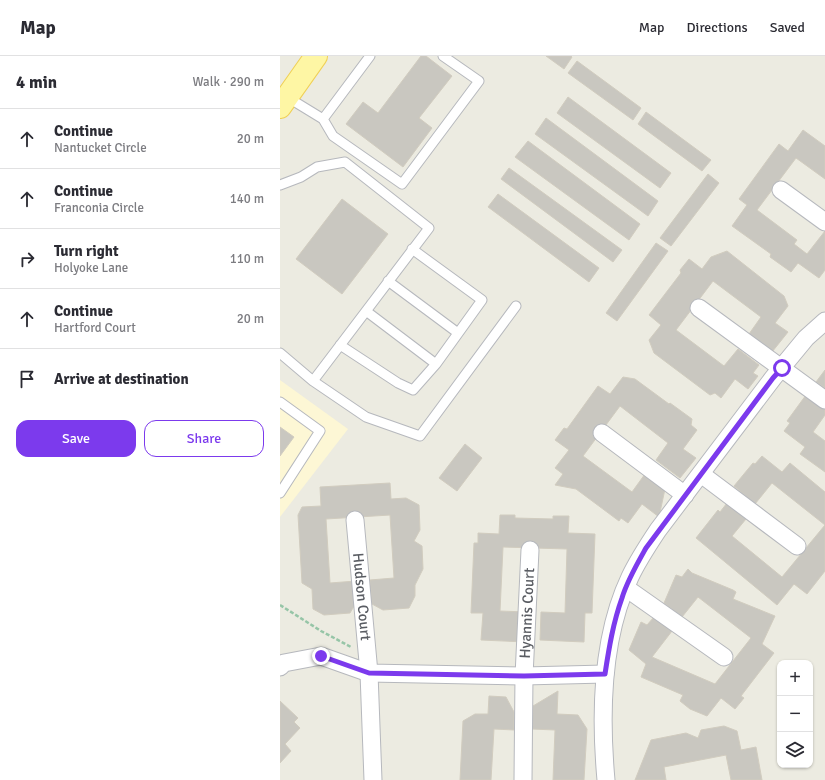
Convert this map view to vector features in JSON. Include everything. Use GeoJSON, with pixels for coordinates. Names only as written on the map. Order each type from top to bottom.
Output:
{"type":"FeatureCollection","features":[{"type":"Feature","properties":{"kind":"main road"},"geometry":{"type":"LineString","coordinates":[[284,102],[309,56]]}},
{"type":"Feature","properties":{"kind":"main road"},"geometry":{"type":"LineString","coordinates":[[284,102],[316,56]]}},
{"type":"Feature","properties":{"kind":"street"},"geometry":{"type":"LineString","coordinates":[[781,190],[825,222]]}},
{"type":"Feature","properties":{"kind":"street"},"geometry":{"type":"LineString","coordinates":[[699,308],[825,400]]}},
{"type":"Feature","properties":{"kind":"street"},"geometry":{"type":"LineString","coordinates":[[606,780],[603,743],[603,699],[605,674],[612,632],[626,588],[646,548],[751,406],[806,338],[825,321]]}},
{"type":"Feature","properties":{"kind":"street"},"geometry":{"type":"LineString","coordinates":[[602,433],[685,495]]}},
{"type":"Feature","properties":{"kind":"street"},"geometry":{"type":"LineString","coordinates":[[701,474],[797,546]]}},
{"type":"Feature","properties":{"kind":"street","name":"Hudson Court"},"geometry":{"type":"LineString","coordinates":[[355,520],[369,673],[373,780]]}},
{"type":"Feature","properties":{"kind":"street","name":"Hyannis Court"},"geometry":{"type":"LineString","coordinates":[[523,780],[524,676],[530,550]]}},
{"type":"Feature","properties":{"kind":"street"},"geometry":{"type":"LineString","coordinates":[[626,588],[724,657]]}},
{"type":"Feature","properties":{"kind":"street"},"geometry":{"type":"LineString","coordinates":[[280,667],[284,663],[321,656],[369,673],[524,676],[605,674]]}},
{"type":"Feature","properties":{"kind":"lane"},"geometry":{"type":"LineString","coordinates":[[323,119],[370,56]]}},
{"type":"Feature","properties":{"kind":"lane"},"geometry":{"type":"LineString","coordinates":[[284,102],[323,119],[333,136],[402,184],[479,81],[443,56]]}},
{"type":"Feature","properties":{"kind":"lane"},"geometry":{"type":"LineString","coordinates":[[280,185],[317,167],[345,162],[429,228],[313,381]]}},
{"type":"Feature","properties":{"kind":"lane"},"geometry":{"type":"LineString","coordinates":[[340,345],[398,384],[413,390],[436,364],[482,300],[412,250]]}},
{"type":"Feature","properties":{"kind":"lane"},"geometry":{"type":"LineString","coordinates":[[388,281],[458,333]]}},
{"type":"Feature","properties":{"kind":"lane"},"geometry":{"type":"LineString","coordinates":[[280,353],[313,381],[366,417],[420,436],[516,306]]}},
{"type":"Feature","properties":{"kind":"lane"},"geometry":{"type":"LineString","coordinates":[[366,311],[436,364]]}},
{"type":"Feature","properties":{"kind":"lane"},"geometry":{"type":"LineString","coordinates":[[280,402],[320,431],[280,493]]}},
{"type":"Feature","properties":{"kind":"path"},"geometry":{"type":"LineString","coordinates":[[280,605],[321,631],[351,647],[367,652]]}},
{"type":"Feature","properties":{"kind":"shaded area"},"geometry":{"type":"Polygon","coordinates":[[[280,380],[348,429],[280,517],[280,380]]]}},
{"type":"Feature","properties":{"kind":"building"},"geometry":{"type":"Polygon","coordinates":[[[421,56],[426,56],[452,76],[419,118],[432,128],[403,167],[346,124],[363,102],[378,113],[421,56]]]}},
{"type":"Feature","properties":{"kind":"building"},"geometry":{"type":"Polygon","coordinates":[[[546,56],[571,56],[572,57],[564,69],[546,56]]]}},
{"type":"Feature","properties":{"kind":"building"},"geometry":{"type":"Polygon","coordinates":[[[577,61],[641,108],[633,120],[568,73],[577,61]]]}},
{"type":"Feature","properties":{"kind":"building"},"geometry":{"type":"Polygon","coordinates":[[[568,97],[671,173],[660,188],[557,113],[568,97]]]}},
{"type":"Feature","properties":{"kind":"building"},"geometry":{"type":"Polygon","coordinates":[[[646,112],[711,160],[702,171],[638,124],[646,112]]]}},
{"type":"Feature","properties":{"kind":"building"},"geometry":{"type":"Polygon","coordinates":[[[546,118],[658,201],[648,216],[535,134],[546,118]]]}},
{"type":"Feature","properties":{"kind":"building"},"geometry":{"type":"Polygon","coordinates":[[[803,130],[825,146],[825,179],[796,158],[757,210],[797,240],[794,244],[807,254],[825,231],[825,270],[819,278],[798,263],[791,272],[770,257],[771,254],[732,226],[747,205],[739,199],[779,144],[788,151],[803,130]]]}},
{"type":"Feature","properties":{"kind":"building"},"geometry":{"type":"Polygon","coordinates":[[[528,141],[640,224],[629,240],[515,157],[528,141]]]}},
{"type":"Feature","properties":{"kind":"building"},"geometry":{"type":"Polygon","coordinates":[[[509,168],[622,250],[613,262],[501,179],[509,168]]]}},
{"type":"Feature","properties":{"kind":"building"},"geometry":{"type":"Polygon","coordinates":[[[708,174],[719,183],[671,246],[660,238],[708,174]]]}},
{"type":"Feature","properties":{"kind":"building"},"geometry":{"type":"Polygon","coordinates":[[[498,194],[599,268],[589,282],[488,207],[498,194]]]}},
{"type":"Feature","properties":{"kind":"building"},"geometry":{"type":"Polygon","coordinates":[[[342,199],[388,234],[342,294],[296,259],[342,199]]]}},
{"type":"Feature","properties":{"kind":"building"},"geometry":{"type":"Polygon","coordinates":[[[656,243],[668,251],[617,321],[606,313],[656,243]]]}},
{"type":"Feature","properties":{"kind":"building"},"geometry":{"type":"Polygon","coordinates":[[[727,251],[784,296],[788,306],[775,323],[788,332],[772,352],[749,334],[761,317],[713,281],[676,330],[724,366],[738,349],[759,365],[753,373],[758,376],[748,389],[735,379],[721,398],[715,393],[710,395],[654,353],[649,340],[661,325],[649,315],[681,273],[680,270],[689,259],[702,269],[711,257],[727,251]]]}},
{"type":"Feature","properties":{"kind":"building"},"geometry":{"type":"Polygon","coordinates":[[[825,370],[825,388],[816,382],[825,370]]]}},
{"type":"Feature","properties":{"kind":"building"},"geometry":{"type":"Polygon","coordinates":[[[623,377],[635,379],[669,404],[670,403],[692,419],[691,425],[697,430],[683,449],[696,458],[680,478],[656,460],[668,443],[620,406],[583,456],[632,492],[645,474],[665,489],[659,517],[642,504],[628,523],[621,518],[619,521],[576,489],[555,485],[563,474],[555,468],[569,450],[555,440],[564,428],[567,429],[598,386],[610,394],[623,377]]]}},
{"type":"Feature","properties":{"kind":"building"},"geometry":{"type":"Polygon","coordinates":[[[806,395],[825,409],[825,415],[813,432],[825,441],[825,472],[800,454],[805,447],[784,431],[790,423],[787,421],[806,395]]]}},
{"type":"Feature","properties":{"kind":"building"},"geometry":{"type":"Polygon","coordinates":[[[280,427],[294,437],[280,456],[280,427]]]}},
{"type":"Feature","properties":{"kind":"building"},"geometry":{"type":"Polygon","coordinates":[[[465,444],[482,458],[457,491],[439,478],[465,444]]]}},
{"type":"Feature","properties":{"kind":"building"},"geometry":{"type":"Polygon","coordinates":[[[762,456],[782,472],[790,463],[825,492],[825,525],[772,483],[755,504],[734,486],[753,463],[755,464],[762,456]]]}},
{"type":"Feature","properties":{"kind":"building"},"geometry":{"type":"Polygon","coordinates":[[[390,483],[391,499],[406,498],[419,505],[420,530],[414,541],[422,546],[423,569],[415,585],[415,596],[409,608],[383,610],[372,604],[370,580],[394,578],[390,515],[326,519],[330,583],[356,581],[357,601],[350,613],[324,615],[313,609],[312,589],[302,583],[298,515],[302,507],[321,506],[320,487],[390,483]]]}},
{"type":"Feature","properties":{"kind":"building"},"geometry":{"type":"Polygon","coordinates":[[[727,503],[746,519],[732,536],[782,577],[825,525],[825,571],[807,594],[794,584],[777,605],[696,538],[718,510],[720,512],[727,503]]]}},
{"type":"Feature","properties":{"kind":"building"},"geometry":{"type":"Polygon","coordinates":[[[500,515],[515,515],[515,518],[553,519],[553,516],[569,516],[568,533],[595,534],[592,613],[585,613],[584,642],[540,640],[541,612],[565,613],[567,549],[503,547],[500,611],[526,612],[525,642],[481,640],[483,613],[471,613],[474,543],[478,543],[478,533],[499,534],[500,515]]]}},
{"type":"Feature","properties":{"kind":"building"},"geometry":{"type":"Polygon","coordinates":[[[688,569],[692,573],[736,592],[733,599],[775,616],[762,644],[774,653],[741,696],[744,698],[735,709],[721,698],[707,716],[690,709],[680,701],[683,695],[641,677],[646,664],[629,650],[641,622],[647,625],[654,617],[672,631],[652,657],[715,684],[751,638],[698,597],[682,617],[664,603],[676,575],[682,577],[688,569]]]}},
{"type":"Feature","properties":{"kind":"building"},"geometry":{"type":"Polygon","coordinates":[[[558,691],[557,714],[578,715],[587,729],[584,780],[553,780],[555,730],[532,729],[533,706],[558,691]]]}},
{"type":"Feature","properties":{"kind":"building"},"geometry":{"type":"Polygon","coordinates":[[[489,696],[506,697],[514,712],[514,730],[494,729],[491,780],[460,780],[463,721],[475,714],[488,714],[489,696]]]}},
{"type":"Feature","properties":{"kind":"building"},"geometry":{"type":"Polygon","coordinates":[[[280,701],[298,718],[294,722],[300,728],[285,744],[291,751],[280,763],[280,701]]]}},
{"type":"Feature","properties":{"kind":"building"},"geometry":{"type":"Polygon","coordinates":[[[724,726],[737,731],[741,750],[756,747],[762,780],[731,780],[726,755],[664,767],[666,780],[635,780],[651,740],[686,733],[698,738],[701,730],[724,726]]]}},
{"type":"Feature","properties":{"kind":"route"},"geometry":{"type":"LineString","coordinates":[[321,656],[369,673],[524,676],[605,674],[612,632],[622,598],[630,577],[646,548],[658,530],[782,368]]}}]}
